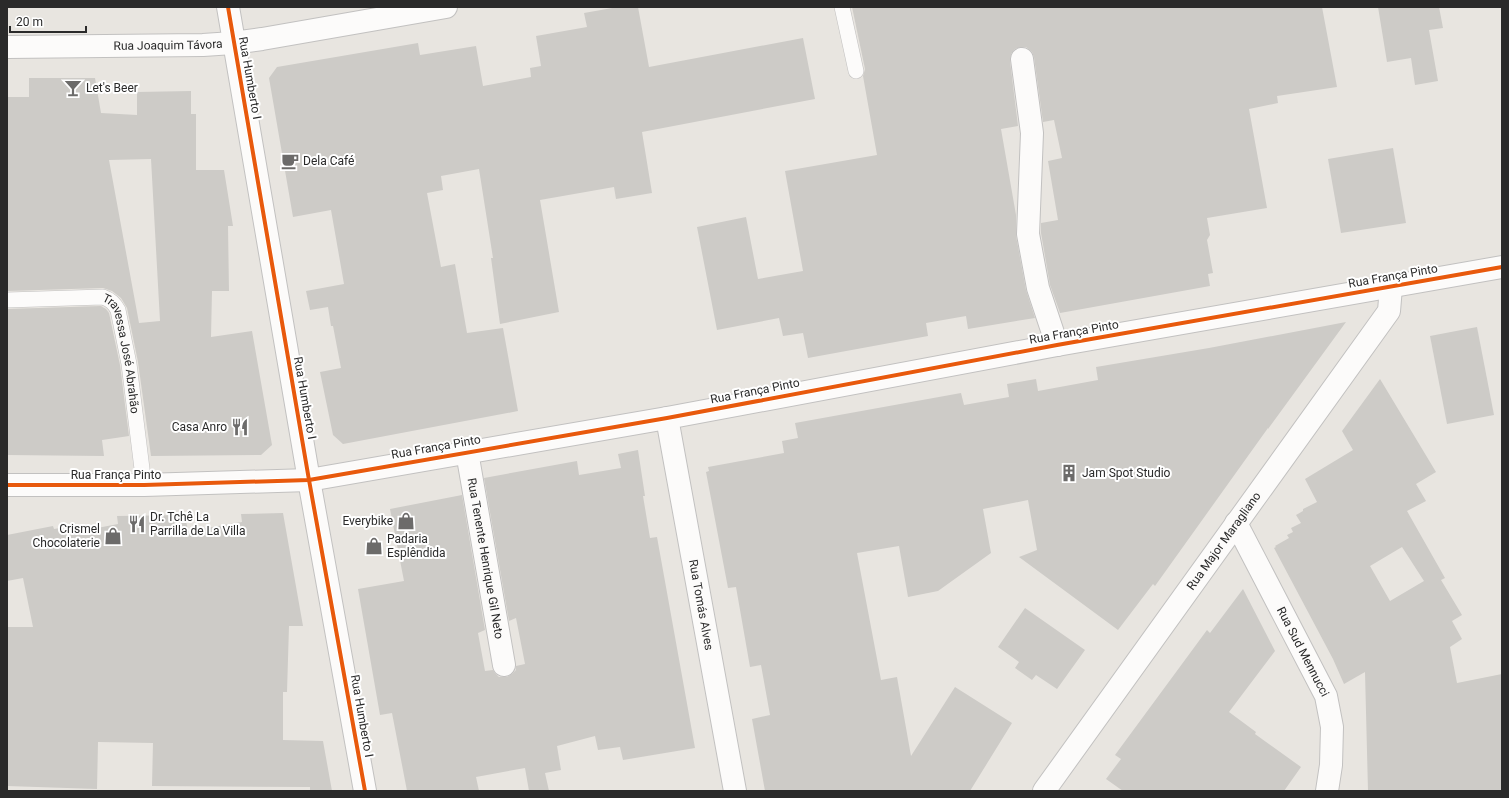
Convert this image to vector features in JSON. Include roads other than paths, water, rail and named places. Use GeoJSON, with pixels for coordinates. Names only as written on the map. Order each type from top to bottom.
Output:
{"type":"FeatureCollection","features":[{"type":"Feature","properties":{"kind":"street","name":"Rua Humberto I"},"geometry":{"type":"LineString","coordinates":[[228,7],[309,480],[365,791]]}},
{"type":"Feature","properties":{"kind":"street","name":"Rua Joaquim Távora"},"geometry":{"type":"LineString","coordinates":[[7,47],[203,45],[233,43],[446,7]]}},
{"type":"Feature","properties":{"kind":"street"},"geometry":{"type":"LineString","coordinates":[[1022,59],[1032,133],[1028,234],[1038,288],[1057,345]]}},
{"type":"Feature","properties":{"kind":"street","name":"Rua França Pinto"},"geometry":{"type":"LineString","coordinates":[[7,485],[144,485],[309,480],[667,418],[1057,345],[1502,267]]}},
{"type":"Feature","properties":{"kind":"street","name":"Rua Major Maragliano"},"geometry":{"type":"LineString","coordinates":[[1044,791],[1389,311],[1391,287]]}},
{"type":"Feature","properties":{"kind":"street","name":"Rua Tomás Alves"},"geometry":{"type":"LineString","coordinates":[[667,418],[735,791]]}},
{"type":"Feature","properties":{"kind":"street","name":"Rua Tenente Henrique Gil Neto"},"geometry":{"type":"LineString","coordinates":[[467,452],[504,665]]}},
{"type":"Feature","properties":{"kind":"street","name":"Rua Sud Mennucci"},"geometry":{"type":"LineString","coordinates":[[1236,523],[1326,696],[1332,727],[1331,765],[1327,791]]}},
{"type":"Feature","properties":{"kind":"lane"},"geometry":{"type":"LineString","coordinates":[[842,7],[856,71]]}},
{"type":"Feature","properties":{"kind":"lane","name":"Travessa José Abrahão"},"geometry":{"type":"LineString","coordinates":[[7,300],[103,297],[110,299],[114,303],[118,310],[129,364],[144,485]]}},
{"type":"Feature","properties":{"kind":"place","name":"Let's Beer"},"geometry":{"type":"Point","coordinates":[73,88]}},
{"type":"Feature","properties":{"kind":"place","name":"Dela Café"},"geometry":{"type":"Point","coordinates":[290,161]}},
{"type":"Feature","properties":{"kind":"place","name":"Casa Anro"},"geometry":{"type":"Point","coordinates":[240,427]}},
{"type":"Feature","properties":{"kind":"place","name":"Jam Spot Studio"},"geometry":{"type":"Point","coordinates":[1069,473]}},
{"type":"Feature","properties":{"kind":"place","name":"Everybike"},"geometry":{"type":"Point","coordinates":[406,521]}},
{"type":"Feature","properties":{"kind":"place","name":"Dr. Tchê La Parrilla de La Villa"},"geometry":{"type":"Point","coordinates":[137,524]}},
{"type":"Feature","properties":{"kind":"place","name":"Crismel Chocolaterie"},"geometry":{"type":"Point","coordinates":[113,536]}},
{"type":"Feature","properties":{"kind":"place","name":"Padaria Esplêndida"},"geometry":{"type":"Point","coordinates":[374,546]}}]}
